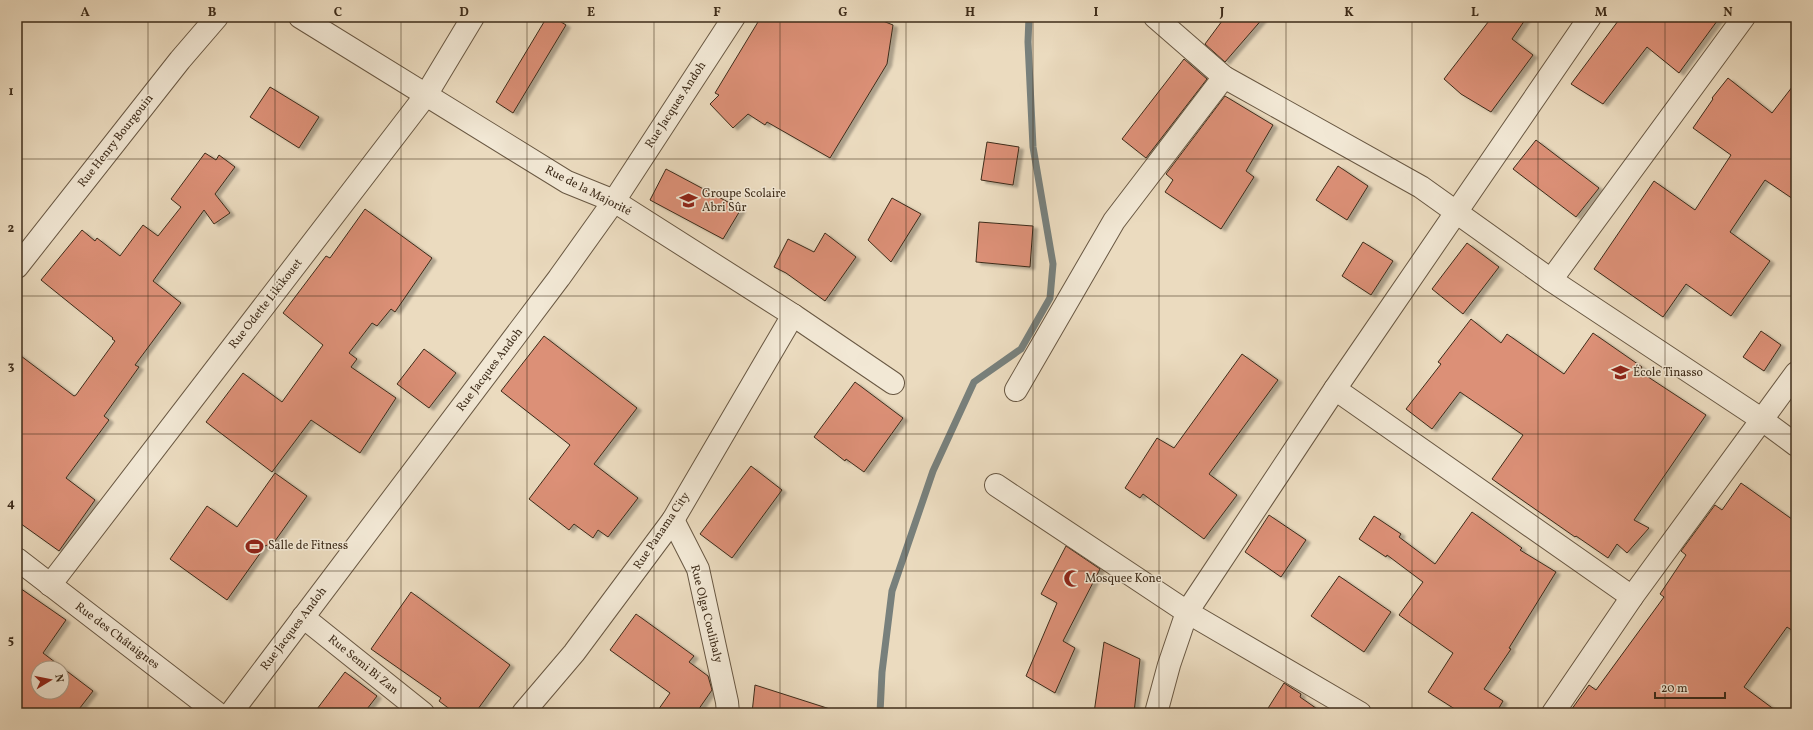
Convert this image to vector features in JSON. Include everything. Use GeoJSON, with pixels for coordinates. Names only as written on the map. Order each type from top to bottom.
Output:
{"type":"FeatureCollection","features":[{"type":"Feature","properties":{"kind":"street","name":"Rue Henry Bourgouin"},"geometry":{"type":"LineString","coordinates":[[17,267],[180,60],[217,17]]}},
{"type":"Feature","properties":{"kind":"street","name":"Rue de la Majorité"},"geometry":{"type":"LineString","coordinates":[[300,17],[567,182],[614,201],[793,316],[893,383]]}},
{"type":"Feature","properties":{"kind":"street","name":"Rue Odette Likikouet"},"geometry":{"type":"LineString","coordinates":[[50,585],[426,95],[474,17]]}},
{"type":"Feature","properties":{"kind":"street","name":"Rue Jacques Andoh"},"geometry":{"type":"LineString","coordinates":[[231,713],[559,278],[614,201],[734,17]]}},
{"type":"Feature","properties":{"kind":"street"},"geometry":{"type":"LineString","coordinates":[[1155,17],[1224,77],[1421,187],[1457,211],[1551,280],[1761,419],[1796,445]]}},
{"type":"Feature","properties":{"kind":"street"},"geometry":{"type":"LineString","coordinates":[[1156,713],[1169,666],[1187,612],[1335,389],[1590,17]]}},
{"type":"Feature","properties":{"kind":"street"},"geometry":{"type":"LineString","coordinates":[[1551,280],[1744,17]]}},
{"type":"Feature","properties":{"kind":"street"},"geometry":{"type":"LineString","coordinates":[[1016,390],[1114,221],[1224,77]]}},
{"type":"Feature","properties":{"kind":"street","name":"Rue Panama City"},"geometry":{"type":"LineString","coordinates":[[523,713],[574,653],[673,520],[793,316]]}},
{"type":"Feature","properties":{"kind":"street"},"geometry":{"type":"LineString","coordinates":[[1553,713],[1632,597],[1796,373]]}},
{"type":"Feature","properties":{"kind":"street"},"geometry":{"type":"LineString","coordinates":[[1335,389],[1632,597]]}},
{"type":"Feature","properties":{"kind":"street"},"geometry":{"type":"LineString","coordinates":[[996,485],[1187,612],[1360,713]]}},
{"type":"Feature","properties":{"kind":"street","name":"Rue Olga Coulibaly"},"geometry":{"type":"LineString","coordinates":[[673,520],[698,569],[727,702],[728,713]]}},
{"type":"Feature","properties":{"kind":"street","name":"Rue des Châtaignes"},"geometry":{"type":"LineString","coordinates":[[17,559],[217,713]]}},
{"type":"Feature","properties":{"kind":"street","name":"Rue Semi Bi Zan"},"geometry":{"type":"LineString","coordinates":[[303,617],[423,713]]}},
{"type":"Feature","properties":{"kind":"building"},"geometry":{"type":"Polygon","coordinates":[[[547,17],[553,17],[566,25],[513,113],[496,102],[547,17]]]}},
{"type":"Feature","properties":{"kind":"building"},"geometry":{"type":"Polygon","coordinates":[[[761,17],[873,17],[893,25],[887,64],[830,158],[767,122],[765,125],[748,114],[733,128],[710,104],[719,95],[715,93],[761,17]]]}},
{"type":"Feature","properties":{"kind":"building"},"geometry":{"type":"Polygon","coordinates":[[[1225,17],[1264,17],[1225,62],[1205,44],[1225,17]]]}},
{"type":"Feature","properties":{"kind":"building"},"geometry":{"type":"Polygon","coordinates":[[[1492,17],[1527,17],[1512,39],[1533,55],[1491,112],[1461,94],[1444,79],[1492,17]]]}},
{"type":"Feature","properties":{"kind":"building"},"geometry":{"type":"Polygon","coordinates":[[[1621,17],[1720,17],[1679,73],[1647,47],[1603,104],[1571,84],[1621,17]]]}},
{"type":"Feature","properties":{"kind":"building"},"geometry":{"type":"Polygon","coordinates":[[[1184,59],[1207,79],[1146,158],[1122,139],[1184,59]]]}},
{"type":"Feature","properties":{"kind":"building"},"geometry":{"type":"Polygon","coordinates":[[[1728,78],[1772,113],[1796,82],[1796,201],[1765,180],[1730,232],[1770,261],[1731,316],[1686,284],[1663,317],[1594,269],[1654,181],[1695,210],[1731,155],[1693,128],[1713,99],[1712,98],[1728,78]]]}},
{"type":"Feature","properties":{"kind":"building"},"geometry":{"type":"Polygon","coordinates":[[[270,87],[319,117],[299,148],[250,117],[270,87]]]}},
{"type":"Feature","properties":{"kind":"building"},"geometry":{"type":"Polygon","coordinates":[[[1225,96],[1273,125],[1246,171],[1254,177],[1221,229],[1165,192],[1173,180],[1166,174],[1225,96]]]}},
{"type":"Feature","properties":{"kind":"building"},"geometry":{"type":"Polygon","coordinates":[[[1536,140],[1599,188],[1576,217],[1513,169],[1536,140]]]}},
{"type":"Feature","properties":{"kind":"building"},"geometry":{"type":"Polygon","coordinates":[[[987,142],[1019,147],[1013,185],[981,180],[987,142]]]}},
{"type":"Feature","properties":{"kind":"building"},"geometry":{"type":"Polygon","coordinates":[[[205,153],[216,160],[219,155],[235,167],[215,194],[230,213],[214,224],[204,210],[153,281],[181,303],[135,365],[139,367],[104,416],[109,420],[66,478],[95,500],[59,551],[17,521],[17,353],[74,396],[115,341],[41,280],[82,230],[95,241],[97,238],[120,256],[143,225],[158,236],[181,207],[171,199],[205,153]]]}},
{"type":"Feature","properties":{"kind":"building"},"geometry":{"type":"Polygon","coordinates":[[[1338,166],[1368,186],[1347,220],[1316,200],[1338,166]]]}},
{"type":"Feature","properties":{"kind":"building"},"geometry":{"type":"Polygon","coordinates":[[[666,169],[741,209],[723,239],[650,200],[666,169]]]}},
{"type":"Feature","properties":{"kind":"building"},"geometry":{"type":"Polygon","coordinates":[[[892,198],[921,214],[891,262],[868,240],[892,198]]]}},
{"type":"Feature","properties":{"kind":"building"},"geometry":{"type":"Polygon","coordinates":[[[365,209],[432,258],[395,312],[391,309],[377,326],[372,323],[349,353],[357,359],[351,367],[396,398],[360,453],[311,420],[272,472],[206,422],[243,373],[282,402],[323,345],[283,313],[326,256],[330,258],[365,209]]]}},
{"type":"Feature","properties":{"kind":"building"},"geometry":{"type":"Polygon","coordinates":[[[979,222],[1033,226],[1030,267],[976,262],[979,222]]]}},
{"type":"Feature","properties":{"kind":"building"},"geometry":{"type":"Polygon","coordinates":[[[825,233],[856,257],[825,301],[786,273],[774,267],[788,239],[814,252],[825,233]]]}},
{"type":"Feature","properties":{"kind":"building"},"geometry":{"type":"Polygon","coordinates":[[[1363,242],[1393,261],[1371,295],[1342,276],[1363,242]]]}},
{"type":"Feature","properties":{"kind":"building"},"geometry":{"type":"Polygon","coordinates":[[[1467,243],[1499,267],[1463,314],[1432,289],[1467,243]]]}},
{"type":"Feature","properties":{"kind":"building"},"geometry":{"type":"Polygon","coordinates":[[[1471,319],[1501,343],[1507,334],[1564,374],[1593,333],[1642,367],[1639,371],[1706,415],[1634,520],[1649,528],[1627,553],[1617,544],[1608,558],[1576,536],[1575,537],[1492,479],[1523,435],[1460,392],[1432,429],[1406,409],[1441,364],[1438,362],[1471,319]]]}},
{"type":"Feature","properties":{"kind":"building"},"geometry":{"type":"Polygon","coordinates":[[[1761,331],[1781,345],[1764,371],[1743,357],[1761,331]]]}},
{"type":"Feature","properties":{"kind":"building"},"geometry":{"type":"Polygon","coordinates":[[[544,336],[637,408],[594,464],[638,498],[608,537],[598,530],[593,538],[574,524],[569,530],[529,499],[570,445],[501,391],[544,336]]]}},
{"type":"Feature","properties":{"kind":"building"},"geometry":{"type":"Polygon","coordinates":[[[424,349],[456,373],[429,408],[397,384],[424,349]]]}},
{"type":"Feature","properties":{"kind":"building"},"geometry":{"type":"Polygon","coordinates":[[[1242,354],[1278,380],[1209,474],[1237,495],[1204,539],[1143,494],[1140,498],[1125,488],[1157,438],[1174,448],[1242,354]]]}},
{"type":"Feature","properties":{"kind":"building"},"geometry":{"type":"Polygon","coordinates":[[[855,382],[903,418],[864,472],[846,459],[845,461],[814,437],[855,382]]]}},
{"type":"Feature","properties":{"kind":"building"},"geometry":{"type":"Polygon","coordinates":[[[751,466],[782,490],[732,558],[700,534],[751,466]]]}},
{"type":"Feature","properties":{"kind":"building"},"geometry":{"type":"Polygon","coordinates":[[[275,473],[307,496],[270,548],[266,545],[227,600],[170,559],[207,506],[237,527],[275,473]]]}},
{"type":"Feature","properties":{"kind":"building"},"geometry":{"type":"Polygon","coordinates":[[[1741,483],[1796,522],[1796,633],[1787,627],[1744,687],[1779,713],[1569,713],[1589,685],[1596,690],[1664,597],[1660,594],[1686,555],[1681,551],[1715,505],[1722,510],[1741,483]]]}},
{"type":"Feature","properties":{"kind":"building"},"geometry":{"type":"Polygon","coordinates":[[[1472,512],[1522,548],[1520,550],[1556,572],[1509,648],[1511,649],[1484,689],[1503,701],[1496,713],[1461,713],[1428,692],[1453,653],[1399,615],[1423,582],[1387,555],[1386,557],[1359,539],[1374,516],[1401,534],[1399,537],[1435,564],[1472,512]]]}},
{"type":"Feature","properties":{"kind":"building"},"geometry":{"type":"Polygon","coordinates":[[[1269,515],[1306,540],[1281,577],[1245,552],[1269,515]]]}},
{"type":"Feature","properties":{"kind":"building"},"geometry":{"type":"Polygon","coordinates":[[[1066,546],[1100,569],[1063,641],[1075,648],[1055,693],[1026,676],[1057,603],[1041,594],[1066,546]]]}},
{"type":"Feature","properties":{"kind":"building"},"geometry":{"type":"Polygon","coordinates":[[[1339,576],[1391,612],[1364,652],[1311,616],[1339,576]]]}},
{"type":"Feature","properties":{"kind":"building"},"geometry":{"type":"Polygon","coordinates":[[[17,586],[66,620],[43,653],[52,660],[30,660],[30,700],[70,700],[70,674],[93,691],[76,713],[17,713],[17,586]]]}},
{"type":"Feature","properties":{"kind":"building"},"geometry":{"type":"Polygon","coordinates":[[[411,592],[510,665],[475,713],[455,713],[439,701],[441,698],[371,649],[411,592]]]}},
{"type":"Feature","properties":{"kind":"building"},"geometry":{"type":"Polygon","coordinates":[[[636,614],[694,656],[689,662],[708,676],[712,690],[696,713],[656,713],[670,693],[610,650],[636,614]]]}},
{"type":"Feature","properties":{"kind":"building"},"geometry":{"type":"Polygon","coordinates":[[[1104,642],[1140,659],[1134,713],[1094,713],[1104,642]]]}},
{"type":"Feature","properties":{"kind":"building"},"geometry":{"type":"Polygon","coordinates":[[[345,672],[377,696],[364,713],[314,713],[345,672]]]}},
{"type":"Feature","properties":{"kind":"building"},"geometry":{"type":"Polygon","coordinates":[[[1284,683],[1301,694],[1300,697],[1323,713],[1265,713],[1284,683]]]}},
{"type":"Feature","properties":{"kind":"building"},"geometry":{"type":"Polygon","coordinates":[[[755,685],[830,709],[829,713],[752,713],[755,685]]]}},
{"type":"Feature","properties":{"kind":"waterway"},"geometry":{"type":"LineString","coordinates":[[880,713],[882,672],[892,591],[933,471],[974,382],[1021,349],[1050,298],[1053,264],[1033,147],[1028,42],[1029,17]]}},
{"type":"Feature","properties":{"kind":"place","name":"Groupe Scolaire Abri Sûr"},"geometry":{"type":"Point","coordinates":[689,201]}},
{"type":"Feature","properties":{"kind":"place","name":"École Tinasso"},"geometry":{"type":"Point","coordinates":[1620,373]}},
{"type":"Feature","properties":{"kind":"place","name":"Salle de Fitness"},"geometry":{"type":"Point","coordinates":[255,546]}},
{"type":"Feature","properties":{"kind":"place","name":"Mosquee Kone"},"geometry":{"type":"Point","coordinates":[1072,579]}}]}
